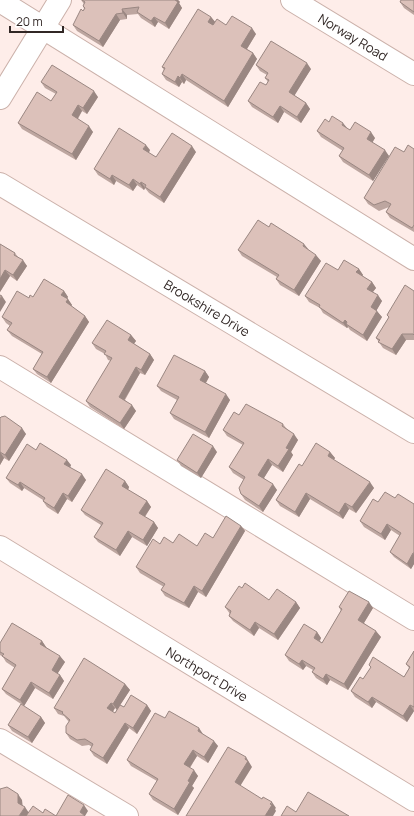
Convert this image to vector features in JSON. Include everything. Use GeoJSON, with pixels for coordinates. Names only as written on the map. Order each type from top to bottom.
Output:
{"type":"FeatureCollection","features":[{"type":"Feature","properties":{"kind":"street"},"geometry":{"type":"LineString","coordinates":[[0,98],[60,0]]}},
{"type":"Feature","properties":{"kind":"street","name":"Norway Road"},"geometry":{"type":"LineString","coordinates":[[292,0],[414,74]]}},
{"type":"Feature","properties":{"kind":"street"},"geometry":{"type":"LineString","coordinates":[[0,1],[414,258]]}},
{"type":"Feature","properties":{"kind":"street","name":"Brookshire Drive"},"geometry":{"type":"LineString","coordinates":[[0,184],[414,432]]}},
{"type":"Feature","properties":{"kind":"street"},"geometry":{"type":"LineString","coordinates":[[0,367],[414,619]]}},
{"type":"Feature","properties":{"kind":"street","name":"Northport Drive"},"geometry":{"type":"LineString","coordinates":[[0,547],[414,800]]}},
{"type":"Feature","properties":{"kind":"street"},"geometry":{"type":"LineString","coordinates":[[0,740],[127,816]]}},
{"type":"Feature","properties":{"kind":"building"},"geometry":{"type":"Polygon","coordinates":[[[82,0],[175,0],[178,2],[165,23],[154,17],[151,21],[137,12],[139,7],[122,9],[123,13],[116,14],[99,41],[73,25],[81,9],[83,11],[85,8],[83,6],[85,2],[82,0]]]}},
{"type":"Feature","properties":{"kind":"building"},"geometry":{"type":"Polygon","coordinates":[[[401,0],[414,0],[414,12],[400,2],[401,0]]]}},
{"type":"Feature","properties":{"kind":"building"},"geometry":{"type":"Polygon","coordinates":[[[198,9],[211,17],[208,22],[213,25],[217,19],[226,25],[232,16],[252,28],[241,46],[253,53],[224,101],[182,74],[180,78],[178,76],[175,82],[162,74],[165,68],[162,67],[198,9]]]}},
{"type":"Feature","properties":{"kind":"building"},"geometry":{"type":"Polygon","coordinates":[[[271,41],[307,63],[289,92],[306,103],[297,117],[280,106],[273,117],[248,101],[260,82],[266,85],[269,80],[265,78],[268,73],[256,65],[271,41]]]}},
{"type":"Feature","properties":{"kind":"building"},"geometry":{"type":"Polygon","coordinates":[[[52,65],[94,91],[83,108],[78,105],[72,115],[89,126],[72,154],[18,123],[37,92],[51,101],[57,92],[41,82],[52,65]]]}},
{"type":"Feature","properties":{"kind":"building"},"geometry":{"type":"Polygon","coordinates":[[[332,116],[343,123],[342,125],[350,130],[355,122],[371,132],[367,139],[385,150],[369,175],[339,156],[344,148],[317,131],[325,119],[329,122],[332,116]]]}},
{"type":"Feature","properties":{"kind":"building"},"geometry":{"type":"Polygon","coordinates":[[[119,128],[146,145],[143,149],[156,157],[172,133],[192,146],[160,197],[145,187],[146,185],[141,182],[140,184],[133,179],[129,185],[112,175],[110,179],[94,169],[119,128]]]}},
{"type":"Feature","properties":{"kind":"building"},"geometry":{"type":"Polygon","coordinates":[[[408,145],[414,149],[414,225],[412,228],[386,212],[391,204],[385,201],[374,205],[364,198],[395,147],[404,152],[408,145]]]}},
{"type":"Feature","properties":{"kind":"building"},"geometry":{"type":"Polygon","coordinates":[[[258,220],[269,227],[271,223],[304,244],[303,246],[316,255],[294,290],[276,279],[279,275],[238,250],[258,220]]]}},
{"type":"Feature","properties":{"kind":"building"},"geometry":{"type":"Polygon","coordinates":[[[0,244],[23,260],[13,275],[5,270],[0,279],[0,244]]]}},
{"type":"Feature","properties":{"kind":"building"},"geometry":{"type":"Polygon","coordinates":[[[344,260],[359,269],[356,272],[372,282],[367,289],[378,295],[371,307],[377,311],[363,335],[346,324],[347,322],[345,320],[343,323],[319,307],[320,305],[305,296],[326,263],[338,270],[344,260]]]}},
{"type":"Feature","properties":{"kind":"building"},"geometry":{"type":"Polygon","coordinates":[[[44,279],[64,291],[61,295],[68,299],[66,302],[85,316],[47,377],[33,369],[43,352],[7,330],[12,323],[2,317],[17,291],[29,298],[30,295],[33,297],[44,279]]]}},
{"type":"Feature","properties":{"kind":"building"},"geometry":{"type":"Polygon","coordinates":[[[405,285],[414,291],[414,335],[402,334],[392,349],[378,342],[380,340],[376,338],[389,317],[387,315],[405,285]]]}},
{"type":"Feature","properties":{"kind":"building"},"geometry":{"type":"Polygon","coordinates":[[[107,320],[131,335],[128,340],[150,354],[141,370],[136,367],[119,397],[132,405],[120,423],[86,401],[112,358],[104,354],[106,351],[92,343],[107,320]]]}},
{"type":"Feature","properties":{"kind":"building"},"geometry":{"type":"Polygon","coordinates":[[[174,355],[205,371],[200,380],[226,394],[205,432],[170,413],[179,397],[157,386],[174,355]]]}},
{"type":"Feature","properties":{"kind":"building"},"geometry":{"type":"Polygon","coordinates":[[[246,404],[283,424],[282,426],[294,434],[286,448],[289,449],[278,466],[268,459],[258,475],[273,484],[259,506],[241,494],[239,488],[245,477],[229,467],[244,443],[223,430],[234,412],[239,415],[246,404]]]}},
{"type":"Feature","properties":{"kind":"building"},"geometry":{"type":"Polygon","coordinates":[[[5,416],[22,428],[5,455],[0,452],[0,418],[5,416]]]}},
{"type":"Feature","properties":{"kind":"building"},"geometry":{"type":"Polygon","coordinates":[[[193,434],[213,446],[197,473],[177,460],[193,434]]]}},
{"type":"Feature","properties":{"kind":"building"},"geometry":{"type":"Polygon","coordinates":[[[40,443],[67,460],[64,464],[82,474],[68,496],[63,493],[54,508],[43,501],[45,498],[20,482],[18,485],[6,478],[27,444],[36,450],[40,443]]]}},
{"type":"Feature","properties":{"kind":"building"},"geometry":{"type":"Polygon","coordinates":[[[316,443],[330,452],[328,456],[370,482],[352,507],[345,503],[339,513],[306,493],[295,512],[276,500],[299,464],[302,466],[316,443]]]}},
{"type":"Feature","properties":{"kind":"building"},"geometry":{"type":"Polygon","coordinates":[[[106,469],[125,481],[122,486],[147,501],[139,513],[154,522],[143,540],[128,531],[116,550],[94,537],[103,523],[81,510],[106,469]]]}},
{"type":"Feature","properties":{"kind":"building"},"geometry":{"type":"Polygon","coordinates":[[[385,492],[395,498],[398,494],[414,504],[414,553],[407,564],[390,552],[401,533],[387,524],[381,534],[360,521],[373,499],[378,502],[385,492]]]}},
{"type":"Feature","properties":{"kind":"building"},"geometry":{"type":"Polygon","coordinates":[[[226,516],[241,526],[202,591],[194,586],[184,603],[161,590],[165,584],[136,567],[153,539],[160,544],[164,537],[173,543],[179,534],[197,546],[205,533],[213,538],[226,516]]]}},
{"type":"Feature","properties":{"kind":"building"},"geometry":{"type":"Polygon","coordinates":[[[245,583],[269,600],[277,589],[296,602],[274,634],[255,622],[250,630],[229,616],[231,611],[225,607],[239,586],[242,588],[245,583]]]}},
{"type":"Feature","properties":{"kind":"building"},"geometry":{"type":"Polygon","coordinates":[[[349,591],[369,602],[358,620],[376,631],[344,684],[326,674],[323,679],[312,672],[315,668],[302,660],[299,664],[285,655],[304,624],[317,632],[314,638],[322,643],[342,609],[339,607],[349,591]]]}},
{"type":"Feature","properties":{"kind":"building"},"geometry":{"type":"Polygon","coordinates":[[[12,623],[42,641],[40,644],[60,656],[52,670],[60,675],[49,693],[31,682],[20,700],[2,689],[16,665],[2,656],[4,654],[0,652],[0,643],[12,623]]]}},
{"type":"Feature","properties":{"kind":"building"},"geometry":{"type":"Polygon","coordinates":[[[414,651],[414,707],[410,705],[403,716],[372,697],[368,702],[351,691],[360,677],[363,679],[371,667],[369,665],[373,657],[404,677],[410,667],[406,664],[414,651]]]}},
{"type":"Feature","properties":{"kind":"building"},"geometry":{"type":"Polygon","coordinates":[[[84,658],[125,684],[113,704],[111,703],[107,708],[115,713],[120,705],[124,707],[131,695],[147,705],[133,728],[125,723],[103,758],[90,750],[93,744],[85,739],[77,740],[66,733],[66,726],[70,720],[62,713],[63,712],[54,708],[84,658]]]}},
{"type":"Feature","properties":{"kind":"building"},"geometry":{"type":"Polygon","coordinates":[[[21,704],[41,717],[28,737],[8,725],[21,704]]]}},
{"type":"Feature","properties":{"kind":"building"},"geometry":{"type":"Polygon","coordinates":[[[169,711],[199,728],[198,731],[214,741],[204,757],[193,750],[184,764],[194,770],[188,781],[190,782],[174,809],[149,794],[158,779],[127,760],[155,713],[165,718],[169,711]]]}},
{"type":"Feature","properties":{"kind":"building"},"geometry":{"type":"Polygon","coordinates":[[[228,747],[246,757],[245,759],[248,761],[235,782],[262,799],[263,797],[272,802],[270,804],[272,805],[265,816],[186,816],[228,747]]]}},
{"type":"Feature","properties":{"kind":"building"},"geometry":{"type":"Polygon","coordinates":[[[7,787],[18,794],[18,803],[25,807],[19,816],[0,816],[0,789],[7,787]]]}},
{"type":"Feature","properties":{"kind":"building"},"geometry":{"type":"Polygon","coordinates":[[[308,792],[349,816],[281,816],[287,806],[296,812],[308,792]]]}},
{"type":"Feature","properties":{"kind":"building"},"geometry":{"type":"Polygon","coordinates":[[[68,795],[84,805],[80,812],[85,816],[56,816],[68,795]]]}},
{"type":"Feature","properties":{"kind":"building"},"geometry":{"type":"Polygon","coordinates":[[[33,806],[43,813],[45,809],[56,816],[26,816],[33,806]]]}}]}
